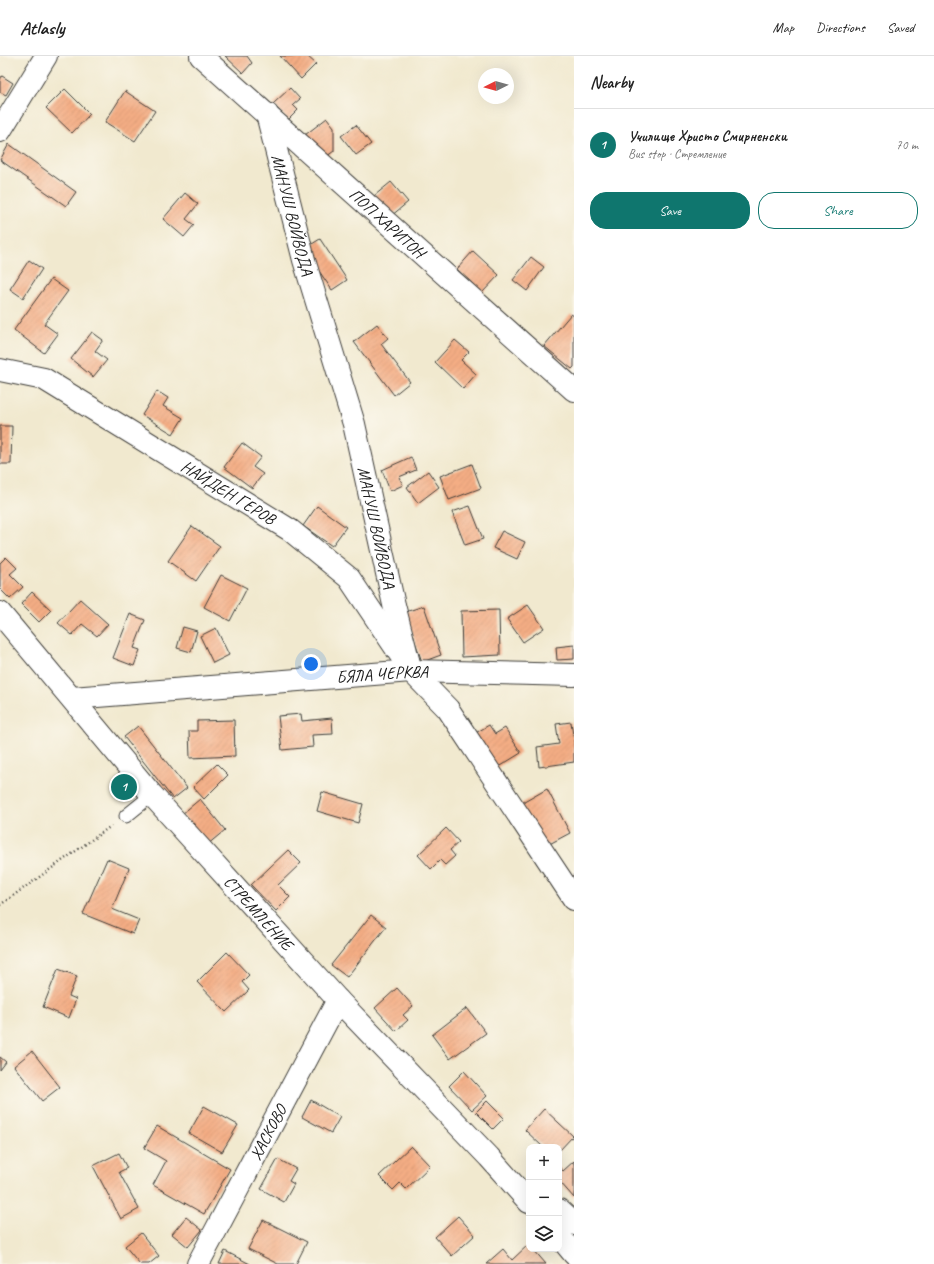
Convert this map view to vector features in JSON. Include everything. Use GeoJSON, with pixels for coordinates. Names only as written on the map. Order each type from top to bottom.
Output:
{"type":"FeatureCollection","features":[{"type":"Feature","properties":{"kind":"street"},"geometry":{"type":"LineString","coordinates":[[0,131],[46,56]]}},
{"type":"Feature","properties":{"kind":"street","name":"ПОП ХАРИТОН"},"geometry":{"type":"LineString","coordinates":[[201,56],[574,390]]}},
{"type":"Feature","properties":{"kind":"street","name":"МАНУШ ВОЙВОДА"},"geometry":{"type":"LineString","coordinates":[[267,114],[304,260],[354,424],[394,604],[411,671],[448,709],[574,899]]}},
{"type":"Feature","properties":{"kind":"street","name":"НАЙДЕН ГЕРОВ"},"geometry":{"type":"LineString","coordinates":[[0,370],[44,379],[290,530],[350,578],[411,671]]}},
{"type":"Feature","properties":{"kind":"street","name":"СТРЕМЛЕНИЕ"},"geometry":{"type":"LineString","coordinates":[[0,612],[152,795],[338,1000],[526,1199]]}},
{"type":"Feature","properties":{"kind":"street","name":"БЯЛА ЧЕРКВА"},"geometry":{"type":"LineString","coordinates":[[72,698],[411,671],[574,675]]}},
{"type":"Feature","properties":{"kind":"street","name":"ХАСКОВО"},"geometry":{"type":"LineString","coordinates":[[198,1264],[338,1000]]}},
{"type":"Feature","properties":{"kind":"street"},"geometry":{"type":"LineString","coordinates":[[488,1157],[526,1182]]}},
{"type":"Feature","properties":{"kind":"street"},"geometry":{"type":"LineString","coordinates":[[562,1213],[574,1224]]}},
{"type":"Feature","properties":{"kind":"street"},"geometry":{"type":"LineString","coordinates":[[562,1240],[574,1254]]}},
{"type":"Feature","properties":{"kind":"lane"},"geometry":{"type":"LineString","coordinates":[[126,816],[152,795]]}},
{"type":"Feature","properties":{"kind":"path"},"geometry":{"type":"LineString","coordinates":[[0,904],[126,816]]}},
{"type":"Feature","properties":{"kind":"building"},"geometry":{"type":"Polygon","coordinates":[[[225,56],[247,56],[252,63],[243,73],[225,56]]]}},
{"type":"Feature","properties":{"kind":"building"},"geometry":{"type":"Polygon","coordinates":[[[280,56],[307,56],[316,64],[301,79],[280,56]]]}},
{"type":"Feature","properties":{"kind":"building"},"geometry":{"type":"Polygon","coordinates":[[[2,76],[13,83],[6,95],[0,92],[0,80],[2,76]]]}},
{"type":"Feature","properties":{"kind":"building"},"geometry":{"type":"Polygon","coordinates":[[[290,88],[300,99],[293,105],[298,110],[288,120],[273,104],[290,88]]]}},
{"type":"Feature","properties":{"kind":"building"},"geometry":{"type":"Polygon","coordinates":[[[65,89],[90,114],[72,133],[46,108],[65,89]]]}},
{"type":"Feature","properties":{"kind":"building"},"geometry":{"type":"Polygon","coordinates":[[[125,91],[155,111],[135,141],[105,122],[125,91]]]}},
{"type":"Feature","properties":{"kind":"building"},"geometry":{"type":"Polygon","coordinates":[[[327,118],[334,127],[334,151],[323,159],[305,135],[327,118]]]}},
{"type":"Feature","properties":{"kind":"building"},"geometry":{"type":"Polygon","coordinates":[[[356,125],[371,144],[356,155],[341,136],[356,125]]]}},
{"type":"Feature","properties":{"kind":"building"},"geometry":{"type":"Polygon","coordinates":[[[9,144],[76,192],[66,206],[0,160],[9,144]]]}},
{"type":"Feature","properties":{"kind":"building"},"geometry":{"type":"Polygon","coordinates":[[[391,182],[408,202],[391,216],[374,196],[391,182]]]}},
{"type":"Feature","properties":{"kind":"building"},"geometry":{"type":"Polygon","coordinates":[[[185,193],[198,204],[186,219],[194,225],[184,237],[163,219],[185,193]]]}},
{"type":"Feature","properties":{"kind":"building"},"geometry":{"type":"Polygon","coordinates":[[[320,239],[347,280],[332,290],[304,249],[320,239]]]}},
{"type":"Feature","properties":{"kind":"building"},"geometry":{"type":"Polygon","coordinates":[[[473,251],[499,275],[482,293],[457,269],[473,251]]]}},
{"type":"Feature","properties":{"kind":"building"},"geometry":{"type":"Polygon","coordinates":[[[531,257],[544,267],[527,291],[513,280],[531,257]]]}},
{"type":"Feature","properties":{"kind":"building"},"geometry":{"type":"Polygon","coordinates":[[[29,260],[42,269],[23,298],[10,289],[29,260]]]}},
{"type":"Feature","properties":{"kind":"building"},"geometry":{"type":"Polygon","coordinates":[[[51,279],[68,291],[44,324],[58,334],[44,353],[14,330],[51,279]]]}},
{"type":"Feature","properties":{"kind":"building"},"geometry":{"type":"Polygon","coordinates":[[[571,314],[574,316],[574,367],[572,369],[544,346],[571,314]]]}},
{"type":"Feature","properties":{"kind":"building"},"geometry":{"type":"Polygon","coordinates":[[[377,324],[388,338],[381,344],[410,382],[394,395],[354,342],[377,324]]]}},
{"type":"Feature","properties":{"kind":"building"},"geometry":{"type":"Polygon","coordinates":[[[92,332],[103,340],[95,351],[107,360],[93,377],[71,359],[92,332]]]}},
{"type":"Feature","properties":{"kind":"building"},"geometry":{"type":"Polygon","coordinates":[[[455,340],[469,352],[461,360],[476,374],[463,389],[435,362],[455,340]]]}},
{"type":"Feature","properties":{"kind":"building"},"geometry":{"type":"Polygon","coordinates":[[[157,391],[168,398],[163,406],[183,418],[173,434],[142,415],[157,391]]]}},
{"type":"Feature","properties":{"kind":"building"},"geometry":{"type":"Polygon","coordinates":[[[0,426],[12,426],[11,464],[0,464],[0,426]]]}},
{"type":"Feature","properties":{"kind":"building"},"geometry":{"type":"Polygon","coordinates":[[[242,443],[261,457],[253,467],[263,474],[252,488],[224,467],[242,443]]]}},
{"type":"Feature","properties":{"kind":"building"},"geometry":{"type":"Polygon","coordinates":[[[411,457],[416,470],[399,477],[403,485],[390,491],[382,470],[411,457]]]}},
{"type":"Feature","properties":{"kind":"building"},"geometry":{"type":"Polygon","coordinates":[[[472,464],[481,488],[449,500],[440,476],[472,464]]]}},
{"type":"Feature","properties":{"kind":"building"},"geometry":{"type":"Polygon","coordinates":[[[428,471],[439,487],[418,503],[407,487],[428,471]]]}},
{"type":"Feature","properties":{"kind":"building"},"geometry":{"type":"Polygon","coordinates":[[[317,506],[346,527],[332,546],[303,526],[317,506]]]}},
{"type":"Feature","properties":{"kind":"building"},"geometry":{"type":"Polygon","coordinates":[[[470,506],[483,539],[465,545],[452,512],[470,506]]]}},
{"type":"Feature","properties":{"kind":"building"},"geometry":{"type":"Polygon","coordinates":[[[192,526],[220,546],[196,581],[168,561],[192,526]]]}},
{"type":"Feature","properties":{"kind":"building"},"geometry":{"type":"Polygon","coordinates":[[[502,531],[525,542],[517,559],[493,548],[502,531]]]}},
{"type":"Feature","properties":{"kind":"building"},"geometry":{"type":"Polygon","coordinates":[[[6,557],[17,568],[10,574],[23,587],[10,599],[0,589],[0,563],[6,557]]]}},
{"type":"Feature","properties":{"kind":"building"},"geometry":{"type":"Polygon","coordinates":[[[221,575],[247,588],[230,621],[204,607],[221,575]]]}},
{"type":"Feature","properties":{"kind":"building"},"geometry":{"type":"Polygon","coordinates":[[[32,592],[51,610],[39,622],[21,604],[32,592]]]}},
{"type":"Feature","properties":{"kind":"building"},"geometry":{"type":"Polygon","coordinates":[[[80,599],[108,624],[97,636],[82,624],[72,635],[58,623],[80,599]]]}},
{"type":"Feature","properties":{"kind":"building"},"geometry":{"type":"Polygon","coordinates":[[[528,605],[544,628],[523,642],[507,619],[528,605]]]}},
{"type":"Feature","properties":{"kind":"building"},"geometry":{"type":"Polygon","coordinates":[[[424,606],[441,655],[422,662],[405,612],[424,606]]]}},
{"type":"Feature","properties":{"kind":"building"},"geometry":{"type":"Polygon","coordinates":[[[499,610],[500,655],[462,657],[461,611],[499,610]]]}},
{"type":"Feature","properties":{"kind":"building"},"geometry":{"type":"Polygon","coordinates":[[[130,614],[145,620],[134,648],[140,650],[134,666],[113,658],[130,614]]]}},
{"type":"Feature","properties":{"kind":"building"},"geometry":{"type":"Polygon","coordinates":[[[183,627],[197,631],[191,652],[177,648],[183,627]]]}},
{"type":"Feature","properties":{"kind":"building"},"geometry":{"type":"Polygon","coordinates":[[[216,628],[229,655],[213,663],[200,636],[216,628]]]}},
{"type":"Feature","properties":{"kind":"building"},"geometry":{"type":"Polygon","coordinates":[[[574,645],[574,659],[557,660],[556,647],[574,645]]]}},
{"type":"Feature","properties":{"kind":"building"},"geometry":{"type":"Polygon","coordinates":[[[301,714],[302,721],[332,718],[333,734],[312,735],[313,747],[282,750],[278,716],[301,714]]]}},
{"type":"Feature","properties":{"kind":"building"},"geometry":{"type":"Polygon","coordinates":[[[234,720],[235,756],[190,758],[189,731],[197,731],[197,721],[234,720]]]}},
{"type":"Feature","properties":{"kind":"building"},"geometry":{"type":"Polygon","coordinates":[[[571,722],[574,742],[574,762],[539,767],[537,747],[559,744],[556,724],[571,722]]]}},
{"type":"Feature","properties":{"kind":"building"},"geometry":{"type":"Polygon","coordinates":[[[489,725],[495,734],[505,728],[521,753],[495,769],[474,734],[489,725]]]}},
{"type":"Feature","properties":{"kind":"building"},"geometry":{"type":"Polygon","coordinates":[[[138,726],[187,788],[173,799],[124,737],[138,726]]]}},
{"type":"Feature","properties":{"kind":"building"},"geometry":{"type":"Polygon","coordinates":[[[217,764],[228,775],[204,799],[193,787],[217,764]]]}},
{"type":"Feature","properties":{"kind":"building"},"geometry":{"type":"Polygon","coordinates":[[[547,789],[570,833],[542,848],[519,805],[547,789]]]}},
{"type":"Feature","properties":{"kind":"building"},"geometry":{"type":"Polygon","coordinates":[[[322,792],[363,804],[358,823],[317,811],[322,792]]]}},
{"type":"Feature","properties":{"kind":"building"},"geometry":{"type":"Polygon","coordinates":[[[200,799],[225,830],[207,845],[182,814],[200,799]]]}},
{"type":"Feature","properties":{"kind":"building"},"geometry":{"type":"Polygon","coordinates":[[[446,828],[459,842],[450,850],[455,856],[445,865],[440,860],[431,869],[418,855],[446,828]]]}},
{"type":"Feature","properties":{"kind":"building"},"geometry":{"type":"Polygon","coordinates":[[[288,850],[301,863],[278,885],[290,897],[276,911],[251,885],[288,850]]]}},
{"type":"Feature","properties":{"kind":"building"},"geometry":{"type":"Polygon","coordinates":[[[107,859],[129,868],[112,909],[139,920],[133,934],[83,914],[107,859]]]}},
{"type":"Feature","properties":{"kind":"building"},"geometry":{"type":"Polygon","coordinates":[[[371,915],[386,927],[347,977],[331,965],[371,915]]]}},
{"type":"Feature","properties":{"kind":"building"},"geometry":{"type":"Polygon","coordinates":[[[227,952],[249,975],[242,982],[249,990],[226,1012],[197,982],[227,952]]]}},
{"type":"Feature","properties":{"kind":"building"},"geometry":{"type":"Polygon","coordinates":[[[58,969],[77,976],[69,996],[76,999],[69,1018],[43,1007],[58,969]]]}},
{"type":"Feature","properties":{"kind":"building"},"geometry":{"type":"Polygon","coordinates":[[[397,988],[413,1006],[403,1015],[408,1020],[396,1031],[375,1008],[397,988]]]}},
{"type":"Feature","properties":{"kind":"building"},"geometry":{"type":"Polygon","coordinates":[[[467,1008],[486,1033],[450,1059],[432,1035],[467,1008]]]}},
{"type":"Feature","properties":{"kind":"building"},"geometry":{"type":"Polygon","coordinates":[[[32,1051],[60,1087],[42,1101],[14,1066],[32,1051]]]}},
{"type":"Feature","properties":{"kind":"building"},"geometry":{"type":"Polygon","coordinates":[[[0,1057],[6,1062],[0,1070],[0,1057]]]}},
{"type":"Feature","properties":{"kind":"building"},"geometry":{"type":"Polygon","coordinates":[[[464,1071],[487,1096],[472,1110],[449,1086],[464,1071]]]}},
{"type":"Feature","properties":{"kind":"building"},"geometry":{"type":"Polygon","coordinates":[[[311,1100],[340,1117],[331,1133],[302,1117],[311,1100]]]}},
{"type":"Feature","properties":{"kind":"building"},"geometry":{"type":"Polygon","coordinates":[[[487,1101],[504,1118],[493,1129],[476,1112],[487,1101]]]}},
{"type":"Feature","properties":{"kind":"building"},"geometry":{"type":"Polygon","coordinates":[[[204,1106],[238,1125],[222,1152],[189,1133],[204,1106]]]}},
{"type":"Feature","properties":{"kind":"building"},"geometry":{"type":"Polygon","coordinates":[[[544,1109],[573,1136],[562,1148],[562,1144],[540,1144],[525,1130],[544,1109]]]}},
{"type":"Feature","properties":{"kind":"building"},"geometry":{"type":"Polygon","coordinates":[[[157,1126],[230,1169],[204,1214],[153,1185],[166,1161],[144,1148],[157,1126]]]}},
{"type":"Feature","properties":{"kind":"building"},"geometry":{"type":"Polygon","coordinates":[[[411,1146],[430,1166],[406,1189],[400,1183],[393,1190],[379,1176],[411,1146]]]}},
{"type":"Feature","properties":{"kind":"building"},"geometry":{"type":"Polygon","coordinates":[[[119,1153],[127,1168],[119,1172],[139,1209],[121,1219],[93,1166],[119,1153]]]}},
{"type":"Feature","properties":{"kind":"building"},"geometry":{"type":"Polygon","coordinates":[[[278,1159],[296,1169],[289,1181],[294,1184],[284,1202],[261,1189],[278,1159]]]}},
{"type":"Feature","properties":{"kind":"building"},"geometry":{"type":"Polygon","coordinates":[[[574,1161],[574,1198],[562,1184],[562,1170],[563,1171],[574,1161]]]}},
{"type":"Feature","properties":{"kind":"building"},"geometry":{"type":"Polygon","coordinates":[[[458,1216],[475,1235],[452,1256],[435,1237],[458,1216]]]}},
{"type":"Feature","properties":{"kind":"building"},"geometry":{"type":"Polygon","coordinates":[[[186,1217],[202,1230],[188,1247],[172,1234],[186,1217]]]}},
{"type":"Feature","properties":{"kind":"building"},"geometry":{"type":"Polygon","coordinates":[[[263,1220],[307,1242],[296,1264],[278,1264],[248,1249],[263,1220]]]}},
{"type":"Feature","properties":{"kind":"building"},"geometry":{"type":"Polygon","coordinates":[[[141,1233],[159,1256],[149,1264],[140,1264],[125,1246],[141,1233]]]}},
{"type":"Feature","properties":{"kind":"building"},"geometry":{"type":"Polygon","coordinates":[[[526,1247],[526,1252],[536,1252],[546,1264],[486,1264],[503,1249],[512,1260],[526,1247]]]}},
{"type":"Feature","properties":{"kind":"building"},"geometry":{"type":"Polygon","coordinates":[[[225,1251],[250,1264],[219,1264],[225,1251]]]}},
{"type":"Feature","properties":{"kind":"place","name":"Училище Христо Смирненски"},"geometry":{"type":"Point","coordinates":[124,787]}}]}
